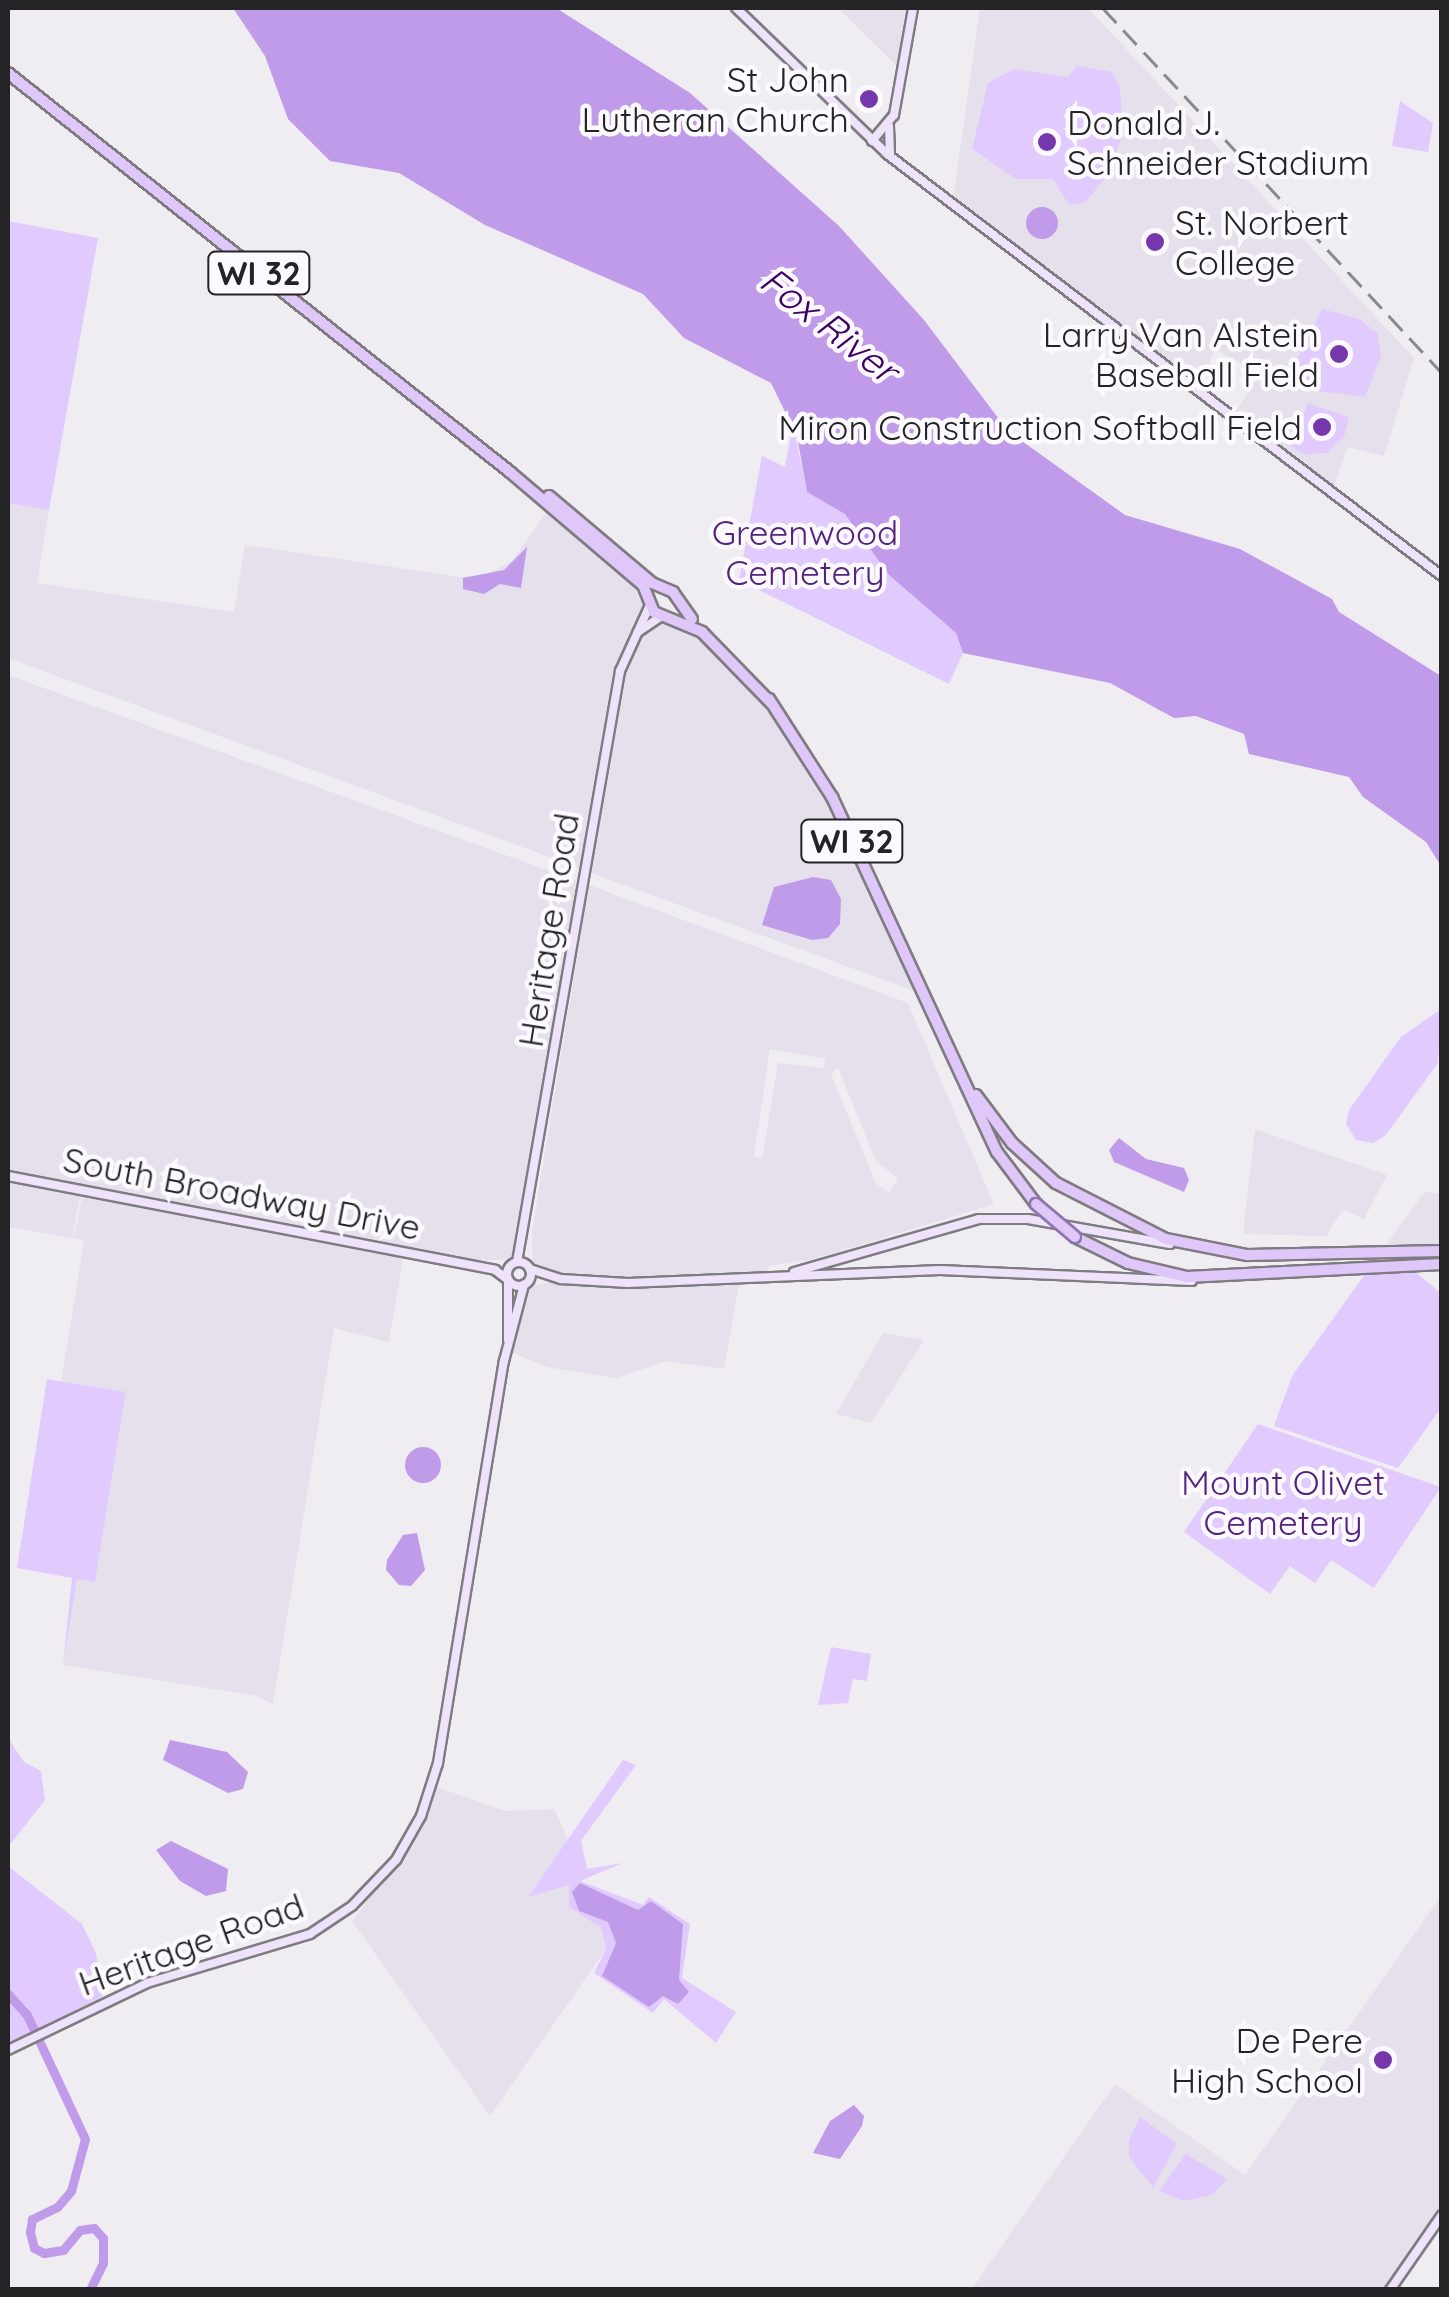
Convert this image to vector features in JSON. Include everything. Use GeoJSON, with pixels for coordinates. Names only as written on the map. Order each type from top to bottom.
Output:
{"type":"FeatureCollection","features":[{"type":"Feature","properties":{"kind":"main road"},"geometry":{"type":"LineString","coordinates":[[736,8],[892,158],[1442,576]]}},
{"type":"Feature","properties":{"kind":"main road"},"geometry":{"type":"LineString","coordinates":[[892,158],[885,137],[893,118],[913,8]]}},
{"type":"Feature","properties":{"kind":"main road","name":"WI 32"},"geometry":{"type":"LineString","coordinates":[[8,73],[662,588],[741,659],[832,797],[1003,1163],[1036,1204],[1076,1237],[1144,1268],[1226,1278],[1442,1264]]}},
{"type":"Feature","properties":{"kind":"main road"},"geometry":{"type":"LineString","coordinates":[[872,141],[893,118]]}},
{"type":"Feature","properties":{"kind":"main road","name":"WI 32"},"geometry":{"type":"LineString","coordinates":[[510,472],[643,585],[650,602],[664,616],[712,640],[772,702]]}},
{"type":"Feature","properties":{"kind":"main road"},"geometry":{"type":"LineString","coordinates":[[650,602],[662,588]]}},
{"type":"Feature","properties":{"kind":"main road","name":"Heritage Road"},"geometry":{"type":"LineString","coordinates":[[508,1280],[528,1222],[627,648],[650,602]]}},
{"type":"Feature","properties":{"kind":"main road"},"geometry":{"type":"LineString","coordinates":[[627,648],[677,603]]}},
{"type":"Feature","properties":{"kind":"main road","name":"WI 32"},"geometry":{"type":"LineString","coordinates":[[959,1069],[1012,1143],[1056,1183],[1130,1226],[1199,1248],[1258,1255],[1442,1251]]}},
{"type":"Feature","properties":{"kind":"main road","name":"South Broadway Drive"},"geometry":{"type":"LineString","coordinates":[[8,1176],[465,1265],[525,1285]]}},
{"type":"Feature","properties":{"kind":"main road"},"geometry":{"type":"LineString","coordinates":[[776,1276],[978,1220],[1028,1219],[1199,1248]]}},
{"type":"Feature","properties":{"kind":"main road","name":"Heritage Road"},"geometry":{"type":"LineString","coordinates":[[525,1285],[530,1268],[528,1222]]}},
{"type":"Feature","properties":{"kind":"main road"},"geometry":{"type":"LineString","coordinates":[[515,1263],[561,1280]]}},
{"type":"Feature","properties":{"kind":"main road","name":"South Broadway Drive"},"geometry":{"type":"LineString","coordinates":[[465,1265],[515,1263]]}},
{"type":"Feature","properties":{"kind":"main road"},"geometry":{"type":"LineString","coordinates":[[508,1344],[525,1285],[561,1280],[940,1270],[1226,1278]]}},
{"type":"Feature","properties":{"kind":"main road"},"geometry":{"type":"LineString","coordinates":[[508,1280],[508,1344]]}},
{"type":"Feature","properties":{"kind":"main road","name":"Heritage Road"},"geometry":{"type":"LineString","coordinates":[[8,2050],[147,1983],[294,1941],[340,1916],[380,1879],[414,1831],[434,1780],[508,1344]]}},
{"type":"Feature","properties":{"kind":"main road"},"geometry":{"type":"LineString","coordinates":[[1390,2290],[1442,2215]]}},
{"type":"Feature","properties":{"kind":"shaded area"},"geometry":{"type":"Polygon","coordinates":[[[233,8],[556,8],[690,93],[839,226],[924,320],[1008,431],[1125,515],[1240,549],[1332,599],[1339,612],[1441,676],[1441,866],[1426,842],[1363,797],[1349,777],[1249,754],[1244,734],[1196,716],[1174,718],[1110,683],[963,653],[956,633],[889,575],[845,514],[807,492],[797,436],[771,383],[684,338],[643,294],[485,225],[399,173],[330,161],[288,119],[265,56],[233,8]]]}},
{"type":"Feature","properties":{"kind":"shaded area"},"geometry":{"type":"Polygon","coordinates":[[[838,8],[913,8],[903,72],[838,8]]]}},
{"type":"Feature","properties":{"kind":"shaded area","name":"St. Norbert College"},"geometry":{"type":"Polygon","coordinates":[[[980,8],[1088,8],[1414,358],[1384,456],[1347,447],[1334,488],[1234,414],[1260,374],[1215,349],[1200,388],[953,200],[980,8]]]}},
{"type":"Feature","properties":{"kind":"shaded area"},"geometry":{"type":"Polygon","coordinates":[[[1042,207],[1053,212],[1058,223],[1053,234],[1042,239],[1031,234],[1026,223],[1031,212],[1042,207]]]}},
{"type":"Feature","properties":{"kind":"shaded area"},"geometry":{"type":"Polygon","coordinates":[[[8,503],[49,510],[37,583],[234,612],[245,545],[460,577],[486,575],[512,561],[549,509],[643,588],[646,605],[614,674],[582,869],[8,658],[8,503]]]}},
{"type":"Feature","properties":{"kind":"shaded area"},"geometry":{"type":"Polygon","coordinates":[[[527,547],[521,588],[500,584],[484,594],[463,589],[463,578],[504,570],[527,547]]]}},
{"type":"Feature","properties":{"kind":"shaded area"},"geometry":{"type":"Polygon","coordinates":[[[660,618],[694,629],[782,718],[814,765],[923,994],[591,873],[624,675],[639,636],[660,618]]]}},
{"type":"Feature","properties":{"kind":"shaded area"},"geometry":{"type":"Polygon","coordinates":[[[8,675],[580,882],[515,1259],[471,1261],[8,1170],[8,675]]]}},
{"type":"Feature","properties":{"kind":"shaded area"},"geometry":{"type":"Polygon","coordinates":[[[813,877],[831,880],[841,899],[840,924],[828,938],[812,940],[762,925],[774,887],[813,877]]]}},
{"type":"Feature","properties":{"kind":"shaded area"},"geometry":{"type":"Polygon","coordinates":[[[589,885],[908,1003],[994,1204],[810,1260],[769,1266],[768,1272],[544,1275],[533,1268],[532,1231],[589,885]],[[770,1049],[754,1156],[762,1158],[778,1063],[823,1068],[826,1059],[770,1049]],[[838,1068],[831,1074],[876,1184],[889,1192],[898,1179],[876,1161],[838,1068]]]}},
{"type":"Feature","properties":{"kind":"shaded area"},"geometry":{"type":"Polygon","coordinates":[[[1255,1129],[1387,1175],[1364,1219],[1343,1209],[1326,1236],[1243,1234],[1255,1129]]]}},
{"type":"Feature","properties":{"kind":"shaded area"},"geometry":{"type":"Polygon","coordinates":[[[1119,1138],[1146,1159],[1184,1168],[1189,1180],[1184,1192],[1114,1162],[1109,1150],[1119,1138]]]}},
{"type":"Feature","properties":{"kind":"shaded area"},"geometry":{"type":"Polygon","coordinates":[[[8,1179],[81,1192],[73,1238],[8,1227],[8,1179]]]}},
{"type":"Feature","properties":{"kind":"shaded area"},"geometry":{"type":"Polygon","coordinates":[[[1425,1191],[1441,1194],[1441,1251],[1381,1252],[1425,1191]]]}},
{"type":"Feature","properties":{"kind":"shaded area"},"geometry":{"type":"Polygon","coordinates":[[[83,1192],[404,1253],[389,1342],[334,1328],[273,1704],[257,1696],[63,1665],[77,1578],[95,1581],[126,1393],[61,1381],[84,1241],[74,1238],[83,1192]]]}},
{"type":"Feature","properties":{"kind":"shaded area"},"geometry":{"type":"Polygon","coordinates":[[[740,1278],[724,1369],[666,1361],[616,1378],[546,1367],[512,1352],[519,1302],[534,1286],[561,1279],[740,1278]]]}},
{"type":"Feature","properties":{"kind":"shaded area"},"geometry":{"type":"Polygon","coordinates":[[[883,1333],[924,1340],[871,1423],[836,1414],[883,1333]]]}},
{"type":"Feature","properties":{"kind":"shaded area"},"geometry":{"type":"Polygon","coordinates":[[[423,1447],[436,1452],[441,1465],[436,1478],[423,1483],[410,1478],[405,1465],[410,1452],[423,1447]]]}},
{"type":"Feature","properties":{"kind":"shaded area"},"geometry":{"type":"Polygon","coordinates":[[[417,1533],[425,1570],[411,1586],[399,1585],[386,1570],[387,1560],[403,1535],[417,1533]]]}},
{"type":"Feature","properties":{"kind":"shaded area"},"geometry":{"type":"Polygon","coordinates":[[[170,1740],[227,1752],[248,1772],[243,1789],[228,1793],[163,1760],[170,1740]]]}},
{"type":"Feature","properties":{"kind":"shaded area"},"geometry":{"type":"Polygon","coordinates":[[[437,1787],[505,1811],[554,1809],[569,1841],[529,1896],[570,1885],[569,1907],[601,1928],[606,1949],[490,2116],[352,1921],[403,1855],[437,1787]]]}},
{"type":"Feature","properties":{"kind":"shaded area"},"geometry":{"type":"Polygon","coordinates":[[[171,1841],[228,1869],[226,1891],[206,1896],[180,1881],[156,1850],[171,1841]]]}},
{"type":"Feature","properties":{"kind":"shaded area"},"geometry":{"type":"Polygon","coordinates":[[[580,1883],[638,1910],[651,1901],[683,1924],[679,1980],[689,1992],[678,2004],[663,1996],[649,2007],[602,1976],[616,1943],[608,1922],[579,1911],[572,1892],[580,1883]]]}},
{"type":"Feature","properties":{"kind":"shaded area","name":"De Pere High School"},"geometry":{"type":"Polygon","coordinates":[[[1441,1896],[1441,2207],[1385,2289],[971,2290],[1115,2084],[1245,2175],[1441,1896]]]}},
{"type":"Feature","properties":{"kind":"shaded area"},"geometry":{"type":"Polygon","coordinates":[[[854,2105],[864,2116],[862,2126],[840,2159],[813,2153],[830,2121],[854,2105]]]}},
{"type":"Feature","properties":{"kind":"green space","name":"Donald J. Schneider Stadium"},"geometry":{"type":"Polygon","coordinates":[[[1077,66],[1112,72],[1120,88],[1123,134],[1107,175],[1086,202],[1069,205],[1053,179],[1016,179],[972,149],[988,83],[1014,69],[1068,77],[1077,66]]]}},
{"type":"Feature","properties":{"kind":"green space"},"geometry":{"type":"Polygon","coordinates":[[[1400,101],[1433,123],[1428,152],[1392,146],[1400,101]]]}},
{"type":"Feature","properties":{"kind":"green space"},"geometry":{"type":"Polygon","coordinates":[[[8,221],[98,238],[49,510],[8,503],[8,221]]]}},
{"type":"Feature","properties":{"kind":"green space","name":"Larry Van Alstein Baseball Field"},"geometry":{"type":"Polygon","coordinates":[[[1322,309],[1359,319],[1377,333],[1381,356],[1365,397],[1319,391],[1295,383],[1290,374],[1322,309]]]}},
{"type":"Feature","properties":{"kind":"green space","name":"Miron Construction Softball Field"},"geometry":{"type":"Polygon","coordinates":[[[1308,403],[1349,417],[1344,437],[1327,453],[1305,454],[1290,446],[1308,403]]]}},
{"type":"Feature","properties":{"kind":"green space","name":"Greenwood Cemetery"},"geometry":{"type":"Polygon","coordinates":[[[793,424],[807,492],[845,513],[889,575],[956,633],[963,653],[949,684],[739,580],[762,456],[785,467],[793,424]]]}},
{"type":"Feature","properties":{"kind":"green space"},"geometry":{"type":"Polygon","coordinates":[[[1441,1009],[1438,1063],[1385,1136],[1373,1143],[1356,1140],[1346,1124],[1349,1110],[1401,1037],[1441,1009]]]}},
{"type":"Feature","properties":{"kind":"green space"},"geometry":{"type":"Polygon","coordinates":[[[1407,1265],[1441,1293],[1441,1408],[1398,1468],[1274,1426],[1292,1376],[1370,1267],[1407,1265]]]}},
{"type":"Feature","properties":{"kind":"green space"},"geometry":{"type":"Polygon","coordinates":[[[47,1379],[126,1392],[95,1582],[77,1579],[63,1665],[72,1578],[17,1568],[47,1379]]]}},
{"type":"Feature","properties":{"kind":"green space","name":"Mount Olivet Cemetery"},"geometry":{"type":"Polygon","coordinates":[[[1258,1424],[1441,1487],[1374,1588],[1331,1560],[1315,1583],[1290,1566],[1270,1594],[1184,1532],[1258,1424]]]}},
{"type":"Feature","properties":{"kind":"green space"},"geometry":{"type":"Polygon","coordinates":[[[831,1647],[871,1654],[867,1681],[853,1679],[848,1703],[818,1705],[831,1647]]]}},
{"type":"Feature","properties":{"kind":"green space"},"geometry":{"type":"Polygon","coordinates":[[[8,1738],[24,1762],[41,1771],[45,1800],[8,1847],[8,1738]]]}},
{"type":"Feature","properties":{"kind":"green space"},"geometry":{"type":"Polygon","coordinates":[[[623,1760],[636,1765],[581,1841],[587,1869],[623,1863],[580,1881],[643,1905],[649,1897],[690,1924],[682,1978],[736,2012],[716,2043],[664,1999],[653,2013],[594,1973],[606,1949],[601,1928],[569,1907],[569,1885],[528,1897],[623,1760]]]}},
{"type":"Feature","properties":{"kind":"green space"},"geometry":{"type":"Polygon","coordinates":[[[8,1866],[82,1924],[96,1953],[102,1997],[8,2044],[8,1866]]]}},
{"type":"Feature","properties":{"kind":"green space"},"geometry":{"type":"Polygon","coordinates":[[[1140,2117],[1177,2144],[1153,2187],[1129,2157],[1129,2140],[1140,2117]]]}},
{"type":"Feature","properties":{"kind":"green space"},"geometry":{"type":"Polygon","coordinates":[[[1186,2154],[1227,2179],[1212,2195],[1183,2201],[1159,2191],[1186,2154]]]}},
{"type":"Feature","properties":{"kind":"waterway"},"geometry":{"type":"LineString","coordinates":[[8,1994],[27,2015],[85,2139],[71,2191],[57,2207],[32,2219],[34,2248],[44,2253],[63,2250],[80,2230],[94,2228],[103,2238],[103,2263],[90,2290]]}},
{"type":"Feature","properties":{"kind":"railway"},"geometry":{"type":"LineString","coordinates":[[1103,8],[1442,373]]}},
{"type":"Feature","properties":{"kind":"place","name":"St John Lutheran Church"},"geometry":{"type":"Point","coordinates":[869,99]}},
{"type":"Feature","properties":{"kind":"place","name":"Donald J. Schneider Stadium"},"geometry":{"type":"Point","coordinates":[1047,142]}},
{"type":"Feature","properties":{"kind":"place","name":"St. Norbert College"},"geometry":{"type":"Point","coordinates":[1155,242]}},
{"type":"Feature","properties":{"kind":"place","name":"Larry Van Alstein Baseball Field"},"geometry":{"type":"Point","coordinates":[1339,354]}},
{"type":"Feature","properties":{"kind":"place","name":"Miron Construction Softball Field"},"geometry":{"type":"Point","coordinates":[1322,427]}},
{"type":"Feature","properties":{"kind":"place","name":"De Pere High School"},"geometry":{"type":"Point","coordinates":[1383,2060]}},
{"type":"Feature","properties":{"kind":"water label","name":"Fox River"},"geometry":{"type":"Point","coordinates":[829,325]}}]}
